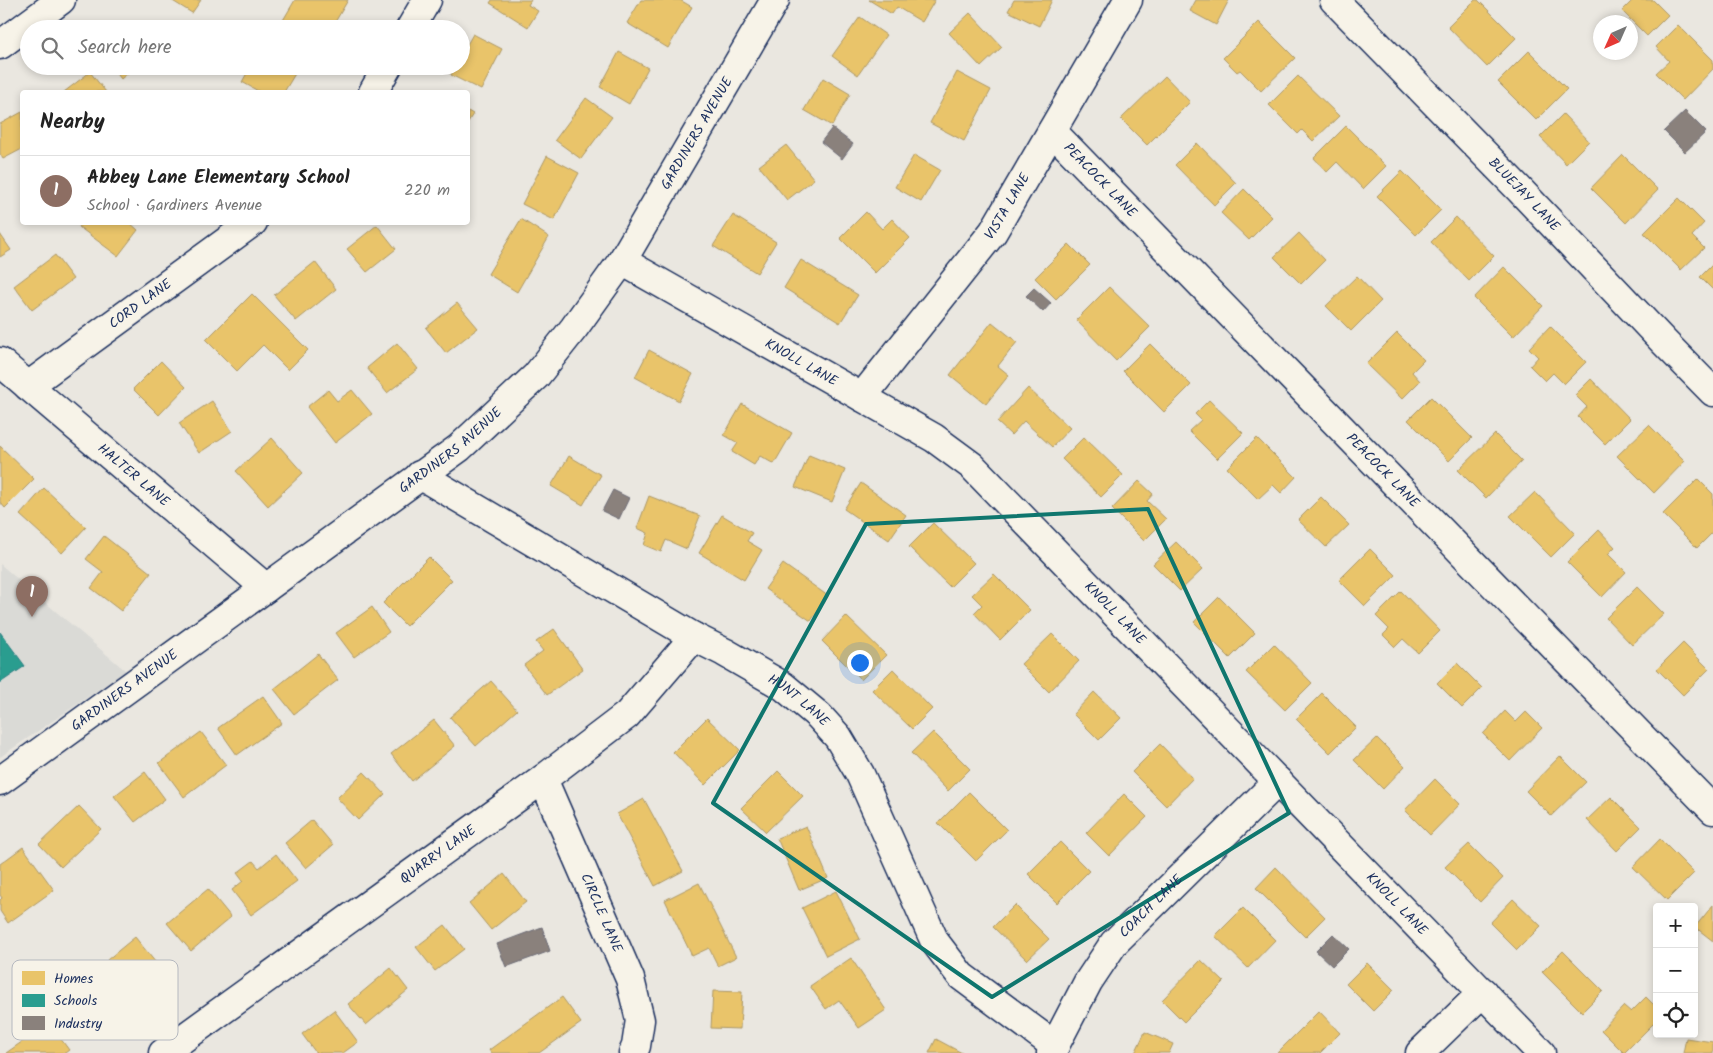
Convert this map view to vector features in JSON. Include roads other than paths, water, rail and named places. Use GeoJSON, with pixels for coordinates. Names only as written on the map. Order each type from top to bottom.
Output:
{"type":"FeatureCollection","features":[{"type":"Feature","properties":{"kind":"street"},"geometry":{"type":"LineString","coordinates":[[34,20],[61,0]]}},
{"type":"Feature","properties":{"kind":"street"},"geometry":{"type":"LineString","coordinates":[[415,20],[427,0]]}},
{"type":"Feature","properties":{"kind":"street","name":"GARDINERS AVENUE"},"geometry":{"type":"LineString","coordinates":[[0,781],[458,448],[536,376],[574,328],[622,261],[775,0]]}},
{"type":"Feature","properties":{"kind":"street","name":"VISTA LANE"},"geometry":{"type":"LineString","coordinates":[[862,396],[993,232],[1128,0]]}},
{"type":"Feature","properties":{"kind":"street","name":"BLUEJAY LANE"},"geometry":{"type":"LineString","coordinates":[[1334,0],[1518,188],[1713,392]]}},
{"type":"Feature","properties":{"kind":"street"},"geometry":{"type":"LineString","coordinates":[[0,45],[20,30]]}},
{"type":"Feature","properties":{"kind":"street"},"geometry":{"type":"LineString","coordinates":[[374,90],[383,75]]}},
{"type":"Feature","properties":{"kind":"street","name":"PEACOCK LANE"},"geometry":{"type":"LineString","coordinates":[[1052,131],[1713,810]]}},
{"type":"Feature","properties":{"kind":"street","name":"CORD LANE"},"geometry":{"type":"LineString","coordinates":[[28,386],[249,225]]}},
{"type":"Feature","properties":{"kind":"street","name":"KNOLL LANE"},"geometry":{"type":"LineString","coordinates":[[622,261],[934,438],[972,466],[1541,1053]]}},
{"type":"Feature","properties":{"kind":"street","name":"HALTER LANE"},"geometry":{"type":"LineString","coordinates":[[0,362],[266,588]]}},
{"type":"Feature","properties":{"kind":"street","name":"HUNT LANE"},"geometry":{"type":"LineString","coordinates":[[420,475],[694,637],[782,686],[818,716],[838,737],[860,774],[936,942],[961,976],[1053,1049]]}},
{"type":"Feature","properties":{"kind":"street","name":"QUARRY LANE"},"geometry":{"type":"LineString","coordinates":[[163,1053],[627,715],[694,637]]}},
{"type":"Feature","properties":{"kind":"street","name":"CIRCLE LANE"},"geometry":{"type":"LineString","coordinates":[[543,778],[630,978],[640,1020],[633,1053]]}},
{"type":"Feature","properties":{"kind":"street","name":"COACH LANE"},"geometry":{"type":"LineString","coordinates":[[1053,1049],[1088,982],[1114,943],[1278,781]]}},
{"type":"Feature","properties":{"kind":"street"},"geometry":{"type":"LineString","coordinates":[[1420,1053],[1483,992]]}},
{"type":"Feature","properties":{"kind":"place","name":"Abbey Lane Elementary School"},"geometry":{"type":"Point","coordinates":[32,617]}}]}
